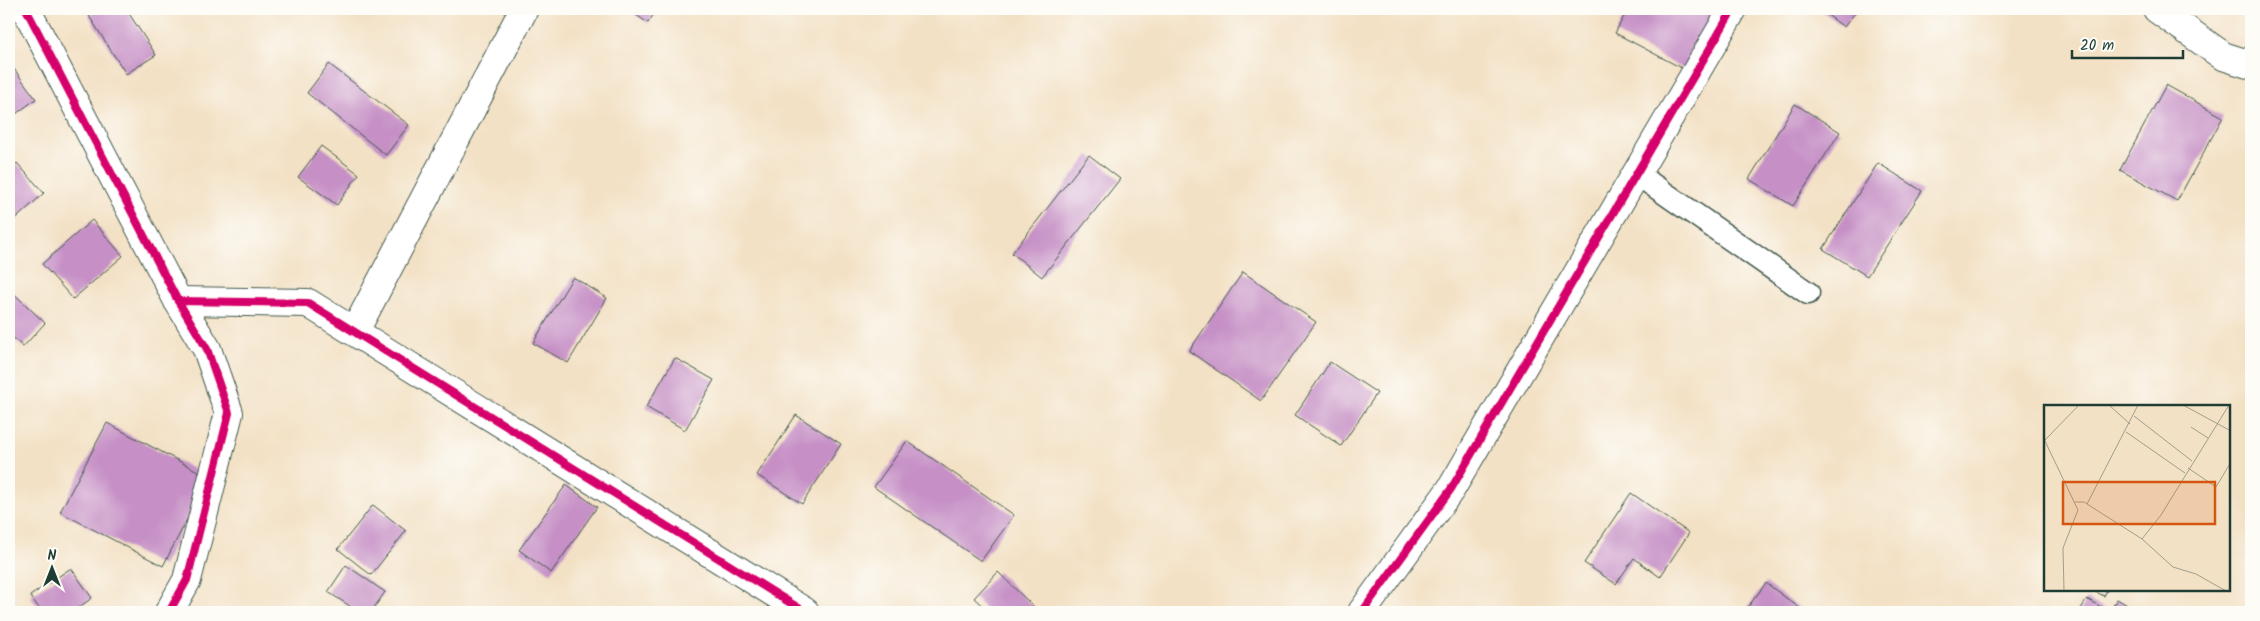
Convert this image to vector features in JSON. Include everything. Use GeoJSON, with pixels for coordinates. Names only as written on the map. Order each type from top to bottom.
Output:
{"type":"FeatureCollection","features":[{"type":"Feature","properties":{"kind":"street"},"geometry":{"type":"LineString","coordinates":[[26,9],[178,301],[207,348],[229,413],[187,580],[169,612]]}},
{"type":"Feature","properties":{"kind":"street"},"geometry":{"type":"LineString","coordinates":[[355,331],[524,9]]}},
{"type":"Feature","properties":{"kind":"street"},"geometry":{"type":"LineString","coordinates":[[1362,612],[1451,489],[1733,9]]}},
{"type":"Feature","properties":{"kind":"street"},"geometry":{"type":"LineString","coordinates":[[2157,9],[2223,56],[2251,65]]}},
{"type":"Feature","properties":{"kind":"street"},"geometry":{"type":"LineString","coordinates":[[178,301],[308,302],[805,612]]}},
{"type":"Feature","properties":{"kind":"lane"},"geometry":{"type":"LineString","coordinates":[[1637,174],[1808,293]]}},
{"type":"Feature","properties":{"kind":"building"},"geometry":{"type":"Polygon","coordinates":[[[100,9],[126,9],[156,55],[126,74],[89,16],[100,9]]]}},
{"type":"Feature","properties":{"kind":"building"},"geometry":{"type":"Polygon","coordinates":[[[627,9],[657,9],[648,23],[627,9]]]}},
{"type":"Feature","properties":{"kind":"building"},"geometry":{"type":"Polygon","coordinates":[[[1628,9],[1728,9],[1693,74],[1615,33],[1628,9]]]}},
{"type":"Feature","properties":{"kind":"building"},"geometry":{"type":"Polygon","coordinates":[[[1819,9],[1858,9],[1844,27],[1819,9]]]}},
{"type":"Feature","properties":{"kind":"building"},"geometry":{"type":"Polygon","coordinates":[[[9,62],[36,99],[9,119],[9,62]]]}},
{"type":"Feature","properties":{"kind":"building"},"geometry":{"type":"Polygon","coordinates":[[[329,64],[409,125],[386,155],[307,93],[329,64]]]}},
{"type":"Feature","properties":{"kind":"building"},"geometry":{"type":"Polygon","coordinates":[[[2166,85],[2223,117],[2177,201],[2120,170],[2166,85]]]}},
{"type":"Feature","properties":{"kind":"building"},"geometry":{"type":"Polygon","coordinates":[[[1795,104],[1840,132],[1793,206],[1749,179],[1795,104]]]}},
{"type":"Feature","properties":{"kind":"building"},"geometry":{"type":"Polygon","coordinates":[[[321,146],[359,174],[337,205],[298,177],[321,146]]]}},
{"type":"Feature","properties":{"kind":"building"},"geometry":{"type":"Polygon","coordinates":[[[1089,155],[1120,179],[1042,277],[1012,253],[1089,155]]]}},
{"type":"Feature","properties":{"kind":"building"},"geometry":{"type":"Polygon","coordinates":[[[17,163],[44,193],[9,225],[9,170],[17,163]]]}},
{"type":"Feature","properties":{"kind":"building"},"geometry":{"type":"Polygon","coordinates":[[[1878,163],[1922,191],[1867,276],[1823,249],[1878,163]]]}},
{"type":"Feature","properties":{"kind":"building"},"geometry":{"type":"Polygon","coordinates":[[[92,220],[123,256],[73,299],[42,264],[92,220]]]}},
{"type":"Feature","properties":{"kind":"building"},"geometry":{"type":"Polygon","coordinates":[[[1243,272],[1316,322],[1261,401],[1189,351],[1243,272]]]}},
{"type":"Feature","properties":{"kind":"building"},"geometry":{"type":"Polygon","coordinates":[[[573,277],[607,298],[568,363],[533,343],[573,277]]]}},
{"type":"Feature","properties":{"kind":"building"},"geometry":{"type":"Polygon","coordinates":[[[9,289],[45,323],[23,347],[9,334],[9,289]]]}},
{"type":"Feature","properties":{"kind":"building"},"geometry":{"type":"Polygon","coordinates":[[[675,358],[714,380],[685,430],[646,407],[675,358]]]}},
{"type":"Feature","properties":{"kind":"building"},"geometry":{"type":"Polygon","coordinates":[[[1330,362],[1377,393],[1341,446],[1295,415],[1330,362]]]}},
{"type":"Feature","properties":{"kind":"building"},"geometry":{"type":"Polygon","coordinates":[[[796,415],[841,444],[802,504],[757,475],[796,415]]]}},
{"type":"Feature","properties":{"kind":"building"},"geometry":{"type":"Polygon","coordinates":[[[107,423],[209,477],[163,566],[60,512],[107,423]]]}},
{"type":"Feature","properties":{"kind":"building"},"geometry":{"type":"Polygon","coordinates":[[[907,441],[1014,515],[981,561],[874,487],[907,441]]]}},
{"type":"Feature","properties":{"kind":"building"},"geometry":{"type":"Polygon","coordinates":[[[566,485],[597,507],[551,573],[519,550],[566,485]]]}},
{"type":"Feature","properties":{"kind":"building"},"geometry":{"type":"Polygon","coordinates":[[[1631,493],[1689,533],[1660,577],[1634,558],[1616,584],[1584,563],[1631,493]]]}},
{"type":"Feature","properties":{"kind":"building"},"geometry":{"type":"Polygon","coordinates":[[[373,505],[406,531],[371,575],[338,549],[373,505]]]}},
{"type":"Feature","properties":{"kind":"building"},"geometry":{"type":"Polygon","coordinates":[[[346,565],[385,592],[371,612],[359,612],[328,592],[346,565]]]}},
{"type":"Feature","properties":{"kind":"building"},"geometry":{"type":"Polygon","coordinates":[[[71,568],[92,598],[72,612],[42,612],[30,596],[71,568]]]}},
{"type":"Feature","properties":{"kind":"building"},"geometry":{"type":"Polygon","coordinates":[[[998,572],[1036,609],[1034,612],[989,612],[974,598],[998,572]]]}},
{"type":"Feature","properties":{"kind":"building"},"geometry":{"type":"Polygon","coordinates":[[[1766,583],[1805,612],[1744,612],[1766,583]]]}},
{"type":"Feature","properties":{"kind":"building"},"geometry":{"type":"Polygon","coordinates":[[[2094,591],[2106,591],[2104,596],[2094,591]]]}},
{"type":"Feature","properties":{"kind":"building"},"geometry":{"type":"Polygon","coordinates":[[[2087,599],[2110,612],[2079,612],[2087,599]]]}},
{"type":"Feature","properties":{"kind":"building"},"geometry":{"type":"Polygon","coordinates":[[[2117,599],[2139,612],[2110,612],[2117,599]]]}},
{"type":"Feature","properties":{"kind":"cycle path"},"geometry":{"type":"LineString","coordinates":[[26,9],[178,301],[207,349],[229,413],[187,580],[169,612]]}},
{"type":"Feature","properties":{"kind":"cycle path"},"geometry":{"type":"LineString","coordinates":[[1362,612],[1451,489],[1733,9]]}},
{"type":"Feature","properties":{"kind":"cycle path"},"geometry":{"type":"LineString","coordinates":[[178,301],[308,303],[805,612]]}}]}
